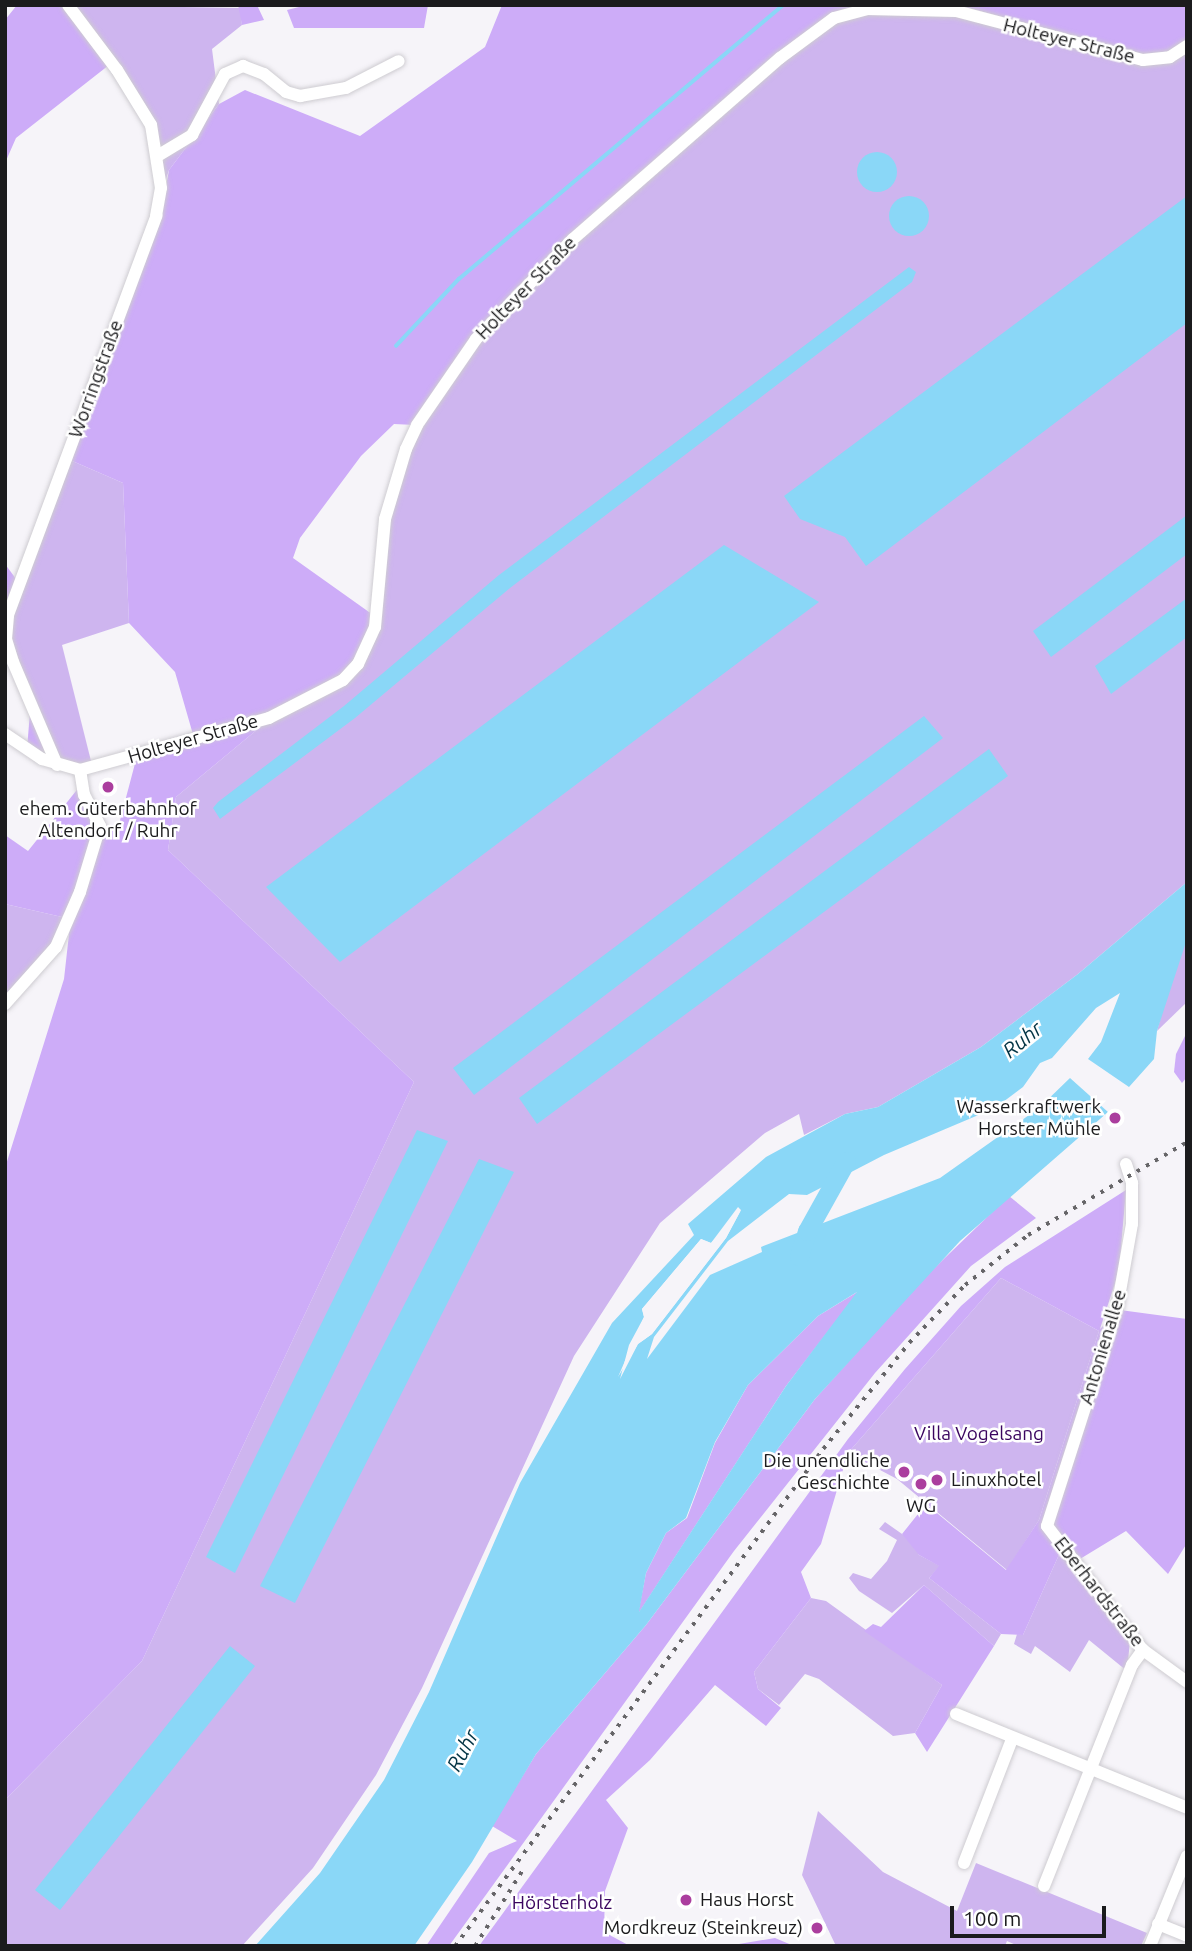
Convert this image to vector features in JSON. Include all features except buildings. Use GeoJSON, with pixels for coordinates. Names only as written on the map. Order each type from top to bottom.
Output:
{"type":"FeatureCollection","features":[{"type":"Feature","properties":{"kind":"street","name":"Worringstraße"},"geometry":{"type":"LineString","coordinates":[[57,765],[13,662],[6,628],[156,216],[161,188],[159,155],[151,125],[132,93],[68,5]]}},
{"type":"Feature","properties":{"kind":"street","name":"Holteyer Straße"},"geometry":{"type":"LineString","coordinates":[[5,734],[57,765],[80,770],[269,718],[343,680],[358,664],[375,627],[385,519],[406,449],[417,425],[476,339],[573,239],[818,27],[846,13],[867,9],[936,10],[1143,60],[1184,48]]}},
{"type":"Feature","properties":{"kind":"street"},"geometry":{"type":"LineString","coordinates":[[159,155],[192,135],[225,74],[243,66],[264,74],[286,92],[300,96],[346,88],[399,61]]}},
{"type":"Feature","properties":{"kind":"street"},"geometry":{"type":"LineString","coordinates":[[5,1004],[56,947],[80,892],[100,826],[84,795],[80,770]]}},
{"type":"Feature","properties":{"kind":"street","name":"Antonienallee"},"geometry":{"type":"LineString","coordinates":[[1047,1526],[1117,1308],[1132,1224],[1132,1183],[1126,1164]]}},
{"type":"Feature","properties":{"kind":"street","name":"Eberhardstraße"},"geometry":{"type":"LineString","coordinates":[[1047,1526],[1143,1650],[1187,1682]]}},
{"type":"Feature","properties":{"kind":"street"},"geometry":{"type":"LineString","coordinates":[[1044,1886],[1092,1772],[1132,1665],[1143,1650]]}},
{"type":"Feature","properties":{"kind":"street"},"geometry":{"type":"LineString","coordinates":[[956,1714],[1012,1740],[1187,1808]]}},
{"type":"Feature","properties":{"kind":"street"},"geometry":{"type":"LineString","coordinates":[[964,1863],[1012,1740]]}},
{"type":"Feature","properties":{"kind":"street"},"geometry":{"type":"LineString","coordinates":[[1150,1946],[1187,1856]]}},
{"type":"Feature","properties":{"kind":"street"},"geometry":{"type":"LineString","coordinates":[[1158,1924],[1187,1936]]}},
{"type":"Feature","properties":{"kind":"green space"},"geometry":{"type":"Polygon","coordinates":[[[17,5],[67,5],[109,65],[16,138],[5,163],[5,20],[17,5]]]}},
{"type":"Feature","properties":{"kind":"green space"},"geometry":{"type":"Polygon","coordinates":[[[70,5],[240,8],[242,25],[212,49],[219,104],[169,170],[163,188],[160,144],[70,5]]]}},
{"type":"Feature","properties":{"kind":"green space"},"geometry":{"type":"Polygon","coordinates":[[[238,5],[257,5],[264,20],[242,25],[238,5]]]}},
{"type":"Feature","properties":{"kind":"green space"},"geometry":{"type":"Polygon","coordinates":[[[307,5],[428,5],[424,28],[294,28],[287,10],[307,5]]]}},
{"type":"Feature","properties":{"kind":"green space"},"geometry":{"type":"Polygon","coordinates":[[[502,5],[953,5],[845,11],[571,237],[512,292],[415,425],[394,424],[361,456],[300,538],[293,558],[376,617],[357,664],[311,699],[194,738],[175,672],[129,623],[123,483],[70,460],[161,212],[169,170],[219,104],[245,90],[360,136],[485,47],[502,5]]]}},
{"type":"Feature","properties":{"kind":"green space"},"geometry":{"type":"Polygon","coordinates":[[[957,5],[1187,5],[1187,42],[1154,57],[957,5]]]}},
{"type":"Feature","properties":{"kind":"green space"},"geometry":{"type":"Polygon","coordinates":[[[935,11],[1187,51],[1187,882],[1078,974],[981,1047],[878,1107],[845,1114],[804,1135],[799,1114],[765,1133],[660,1223],[574,1356],[422,1688],[376,1775],[313,1868],[242,1946],[5,1946],[5,1800],[142,1661],[414,1082],[168,850],[176,797],[270,719],[359,665],[401,467],[445,387],[515,299],[775,66],[836,21],[868,12],[935,11]]]}},
{"type":"Feature","properties":{"kind":"green space"},"geometry":{"type":"Polygon","coordinates":[[[70,460],[123,483],[129,623],[62,645],[91,761],[80,769],[58,764],[7,628],[70,460]]]}},
{"type":"Feature","properties":{"kind":"green space"},"geometry":{"type":"Polygon","coordinates":[[[5,564],[19,583],[5,616],[5,564]]]}},
{"type":"Feature","properties":{"kind":"green space"},"geometry":{"type":"Polygon","coordinates":[[[30,712],[56,764],[27,749],[30,712]]]}},
{"type":"Feature","properties":{"kind":"green space"},"geometry":{"type":"Polygon","coordinates":[[[270,719],[176,797],[168,850],[414,1082],[142,1661],[5,1800],[5,1168],[64,979],[70,925],[102,826],[119,824],[137,756],[270,719]]]}},
{"type":"Feature","properties":{"kind":"green space"},"geometry":{"type":"Polygon","coordinates":[[[80,786],[99,826],[79,892],[62,917],[5,904],[5,835],[28,851],[80,786]]]}},
{"type":"Feature","properties":{"kind":"green space"},"geometry":{"type":"Polygon","coordinates":[[[79,892],[68,924],[5,1003],[5,904],[62,917],[79,892]]]}},
{"type":"Feature","properties":{"kind":"green space"},"geometry":{"type":"Polygon","coordinates":[[[1187,939],[1187,1002],[1157,1031],[1175,965],[1187,939]]]}},
{"type":"Feature","properties":{"kind":"green space"},"geometry":{"type":"Polygon","coordinates":[[[1187,1032],[1187,1077],[1182,1083],[1174,1072],[1176,1054],[1187,1032]]]}},
{"type":"Feature","properties":{"kind":"green space","name":"Hörsterholz"},"geometry":{"type":"Polygon","coordinates":[[[1126,1190],[1119,1271],[1100,1329],[1120,1310],[1187,1319],[1187,1543],[1168,1574],[1126,1531],[1075,1562],[1062,1548],[1023,1635],[1001,1634],[929,1578],[939,1566],[919,1555],[902,1534],[926,1504],[1006,1570],[1039,1520],[1099,1331],[1001,1278],[848,1453],[821,1544],[801,1572],[811,1598],[754,1672],[758,1689],[781,1708],[766,1726],[715,1685],[650,1760],[606,1800],[628,1828],[605,1891],[604,1932],[630,1946],[479,1946],[848,1439],[905,1369],[961,1306],[1005,1267],[1126,1190]]]}},
{"type":"Feature","properties":{"kind":"green space"},"geometry":{"type":"Polygon","coordinates":[[[1009,1196],[1036,1218],[971,1266],[875,1373],[734,1551],[449,1946],[426,1946],[489,1853],[517,1841],[492,1826],[536,1754],[646,1625],[815,1399],[921,1281],[1009,1196]]]}},
{"type":"Feature","properties":{"kind":"green space","name":"Villa Vogelsang"},"geometry":{"type":"Polygon","coordinates":[[[1001,1278],[1099,1331],[1039,1520],[1007,1570],[897,1479],[848,1453],[1001,1278]]]}},
{"type":"Feature","properties":{"kind":"green space"},"geometry":{"type":"Polygon","coordinates":[[[859,1291],[786,1386],[638,1614],[646,1573],[666,1533],[687,1518],[715,1443],[748,1385],[818,1316],[859,1291]]]}},
{"type":"Feature","properties":{"kind":"green space"},"geometry":{"type":"Polygon","coordinates":[[[885,1522],[912,1541],[919,1555],[940,1566],[929,1578],[1001,1634],[994,1646],[924,1585],[892,1613],[859,1591],[849,1578],[853,1573],[871,1579],[887,1561],[897,1540],[879,1529],[885,1522]]]}},
{"type":"Feature","properties":{"kind":"green space"},"geometry":{"type":"Polygon","coordinates":[[[1062,1548],[1130,1641],[1127,1671],[1089,1640],[1070,1672],[1035,1646],[1031,1654],[1014,1644],[1017,1634],[1023,1635],[1062,1548]]]}},
{"type":"Feature","properties":{"kind":"green space"},"geometry":{"type":"Polygon","coordinates":[[[924,1585],[994,1646],[927,1752],[915,1733],[942,1685],[864,1631],[873,1624],[881,1627],[924,1585]]]}},
{"type":"Feature","properties":{"kind":"green space"},"geometry":{"type":"Polygon","coordinates":[[[811,1598],[826,1601],[942,1685],[915,1733],[893,1736],[819,1679],[805,1674],[779,1705],[758,1689],[754,1672],[811,1598]]]}},
{"type":"Feature","properties":{"kind":"green space"},"geometry":{"type":"Polygon","coordinates":[[[818,1811],[883,1872],[957,1911],[976,1863],[1147,1933],[1141,1946],[1018,1946],[1007,1941],[1005,1946],[836,1946],[802,1875],[818,1811]]]}},
{"type":"Feature","properties":{"kind":"green space"},"geometry":{"type":"Polygon","coordinates":[[[775,1938],[794,1946],[731,1946],[739,1944],[775,1938]]]}},
{"type":"Feature","properties":{"kind":"water"},"geometry":{"type":"Polygon","coordinates":[[[877,152],[885,153],[891,158],[896,164],[896,180],[891,186],[885,191],[877,192],[869,191],[863,186],[858,180],[857,172],[858,164],[863,158],[869,153],[877,152]]]}},
{"type":"Feature","properties":{"kind":"water"},"geometry":{"type":"Polygon","coordinates":[[[909,196],[917,197],[923,202],[928,208],[928,224],[923,230],[917,235],[909,236],[901,235],[895,230],[890,224],[889,216],[890,208],[895,202],[901,197],[909,196]]]}},
{"type":"Feature","properties":{"kind":"water"},"geometry":{"type":"Polygon","coordinates":[[[1187,196],[1187,323],[866,566],[845,537],[800,519],[784,496],[1187,196]]]}},
{"type":"Feature","properties":{"kind":"water"},"geometry":{"type":"Polygon","coordinates":[[[909,267],[916,272],[912,282],[510,588],[355,718],[220,819],[213,808],[218,802],[344,706],[499,575],[909,267]]]}},
{"type":"Feature","properties":{"kind":"water"},"geometry":{"type":"Polygon","coordinates":[[[1187,515],[1187,554],[1051,657],[1033,631],[1187,515]]]}},
{"type":"Feature","properties":{"kind":"water"},"geometry":{"type":"Polygon","coordinates":[[[724,545],[819,602],[340,962],[266,887],[724,545]]]}},
{"type":"Feature","properties":{"kind":"water"},"geometry":{"type":"Polygon","coordinates":[[[1187,598],[1187,637],[1111,694],[1095,666],[1187,598]]]}},
{"type":"Feature","properties":{"kind":"water"},"geometry":{"type":"Polygon","coordinates":[[[924,716],[943,738],[474,1095],[453,1068],[924,716]]]}},
{"type":"Feature","properties":{"kind":"water"},"geometry":{"type":"Polygon","coordinates":[[[989,749],[1008,776],[537,1124],[519,1098],[989,749]]]}},
{"type":"Feature","properties":{"kind":"water"},"geometry":{"type":"Polygon","coordinates":[[[1187,882],[1187,939],[1157,1031],[1154,1059],[1129,1087],[1088,1059],[1101,1042],[1120,993],[1096,1008],[1052,1058],[1040,1063],[1023,1087],[995,1108],[884,1155],[807,1195],[789,1194],[728,1241],[654,1337],[647,1359],[710,1275],[762,1252],[761,1247],[940,1178],[1039,1108],[1070,1078],[1108,1112],[960,1241],[815,1399],[646,1625],[536,1754],[472,1862],[414,1946],[255,1946],[320,1873],[384,1780],[429,1692],[520,1483],[612,1323],[694,1235],[688,1224],[766,1157],[845,1114],[878,1107],[981,1047],[1078,974],[1187,882]],[[741,1210],[711,1243],[701,1239],[642,1309],[644,1317],[629,1345],[620,1379],[638,1344],[652,1334],[726,1238],[741,1210]],[[857,1292],[818,1316],[748,1385],[715,1442],[686,1518],[666,1533],[646,1573],[639,1612],[786,1386],[857,1292]]]}},
{"type":"Feature","properties":{"kind":"water"},"geometry":{"type":"Polygon","coordinates":[[[417,1130],[448,1141],[235,1573],[206,1557],[417,1130]]]}},
{"type":"Feature","properties":{"kind":"water"},"geometry":{"type":"Polygon","coordinates":[[[479,1159],[514,1172],[295,1603],[260,1586],[479,1159]]]}},
{"type":"Feature","properties":{"kind":"water"},"geometry":{"type":"Polygon","coordinates":[[[230,1646],[255,1666],[60,1910],[35,1890],[230,1646]]]}},
{"type":"Feature","properties":{"kind":"pier"},"geometry":{"type":"Polygon","coordinates":[[[738,1207],[741,1210],[726,1238],[652,1334],[638,1344],[618,1377],[644,1317],[642,1309],[701,1239],[711,1243],[738,1207]],[[726,1228],[713,1246],[703,1243],[645,1310],[647,1318],[631,1351],[649,1332],[723,1236],[726,1228]]]}},
{"type":"Feature","properties":{"kind":"waterway"},"geometry":{"type":"LineString","coordinates":[[396,346],[459,279],[783,5]]}},
{"type":"Feature","properties":{"kind":"waterway","name":"Ruhr"},"geometry":{"type":"LineString","coordinates":[[799,1256],[807,1231],[846,1161]]}},
{"type":"Feature","properties":{"kind":"railway"},"geometry":{"type":"LineString","coordinates":[[455,1946],[823,1449],[909,1343],[965,1285],[1028,1235],[1187,1142]]}},
{"type":"Feature","properties":{"kind":"railway"},"geometry":{"type":"LineString","coordinates":[[475,1946],[524,1868]]}},
{"type":"Feature","properties":{"kind":"place","name":"ehem. Güterbahnhof Altendorf / Ruhr"},"geometry":{"type":"Point","coordinates":[108,787]}},
{"type":"Feature","properties":{"kind":"place","name":"Wasserkraftwerk Horster Mühle"},"geometry":{"type":"Point","coordinates":[1115,1118]}},
{"type":"Feature","properties":{"kind":"place","name":"Die unendliche Geschichte"},"geometry":{"type":"Point","coordinates":[904,1472]}},
{"type":"Feature","properties":{"kind":"place","name":"Linuxhotel"},"geometry":{"type":"Point","coordinates":[937,1480]}},
{"type":"Feature","properties":{"kind":"place","name":"WG"},"geometry":{"type":"Point","coordinates":[921,1484]}},
{"type":"Feature","properties":{"kind":"place","name":"Haus Horst"},"geometry":{"type":"Point","coordinates":[686,1900]}},
{"type":"Feature","properties":{"kind":"place","name":"Mordkreuz (Steinkreuz)"},"geometry":{"type":"Point","coordinates":[817,1928]}}]}
